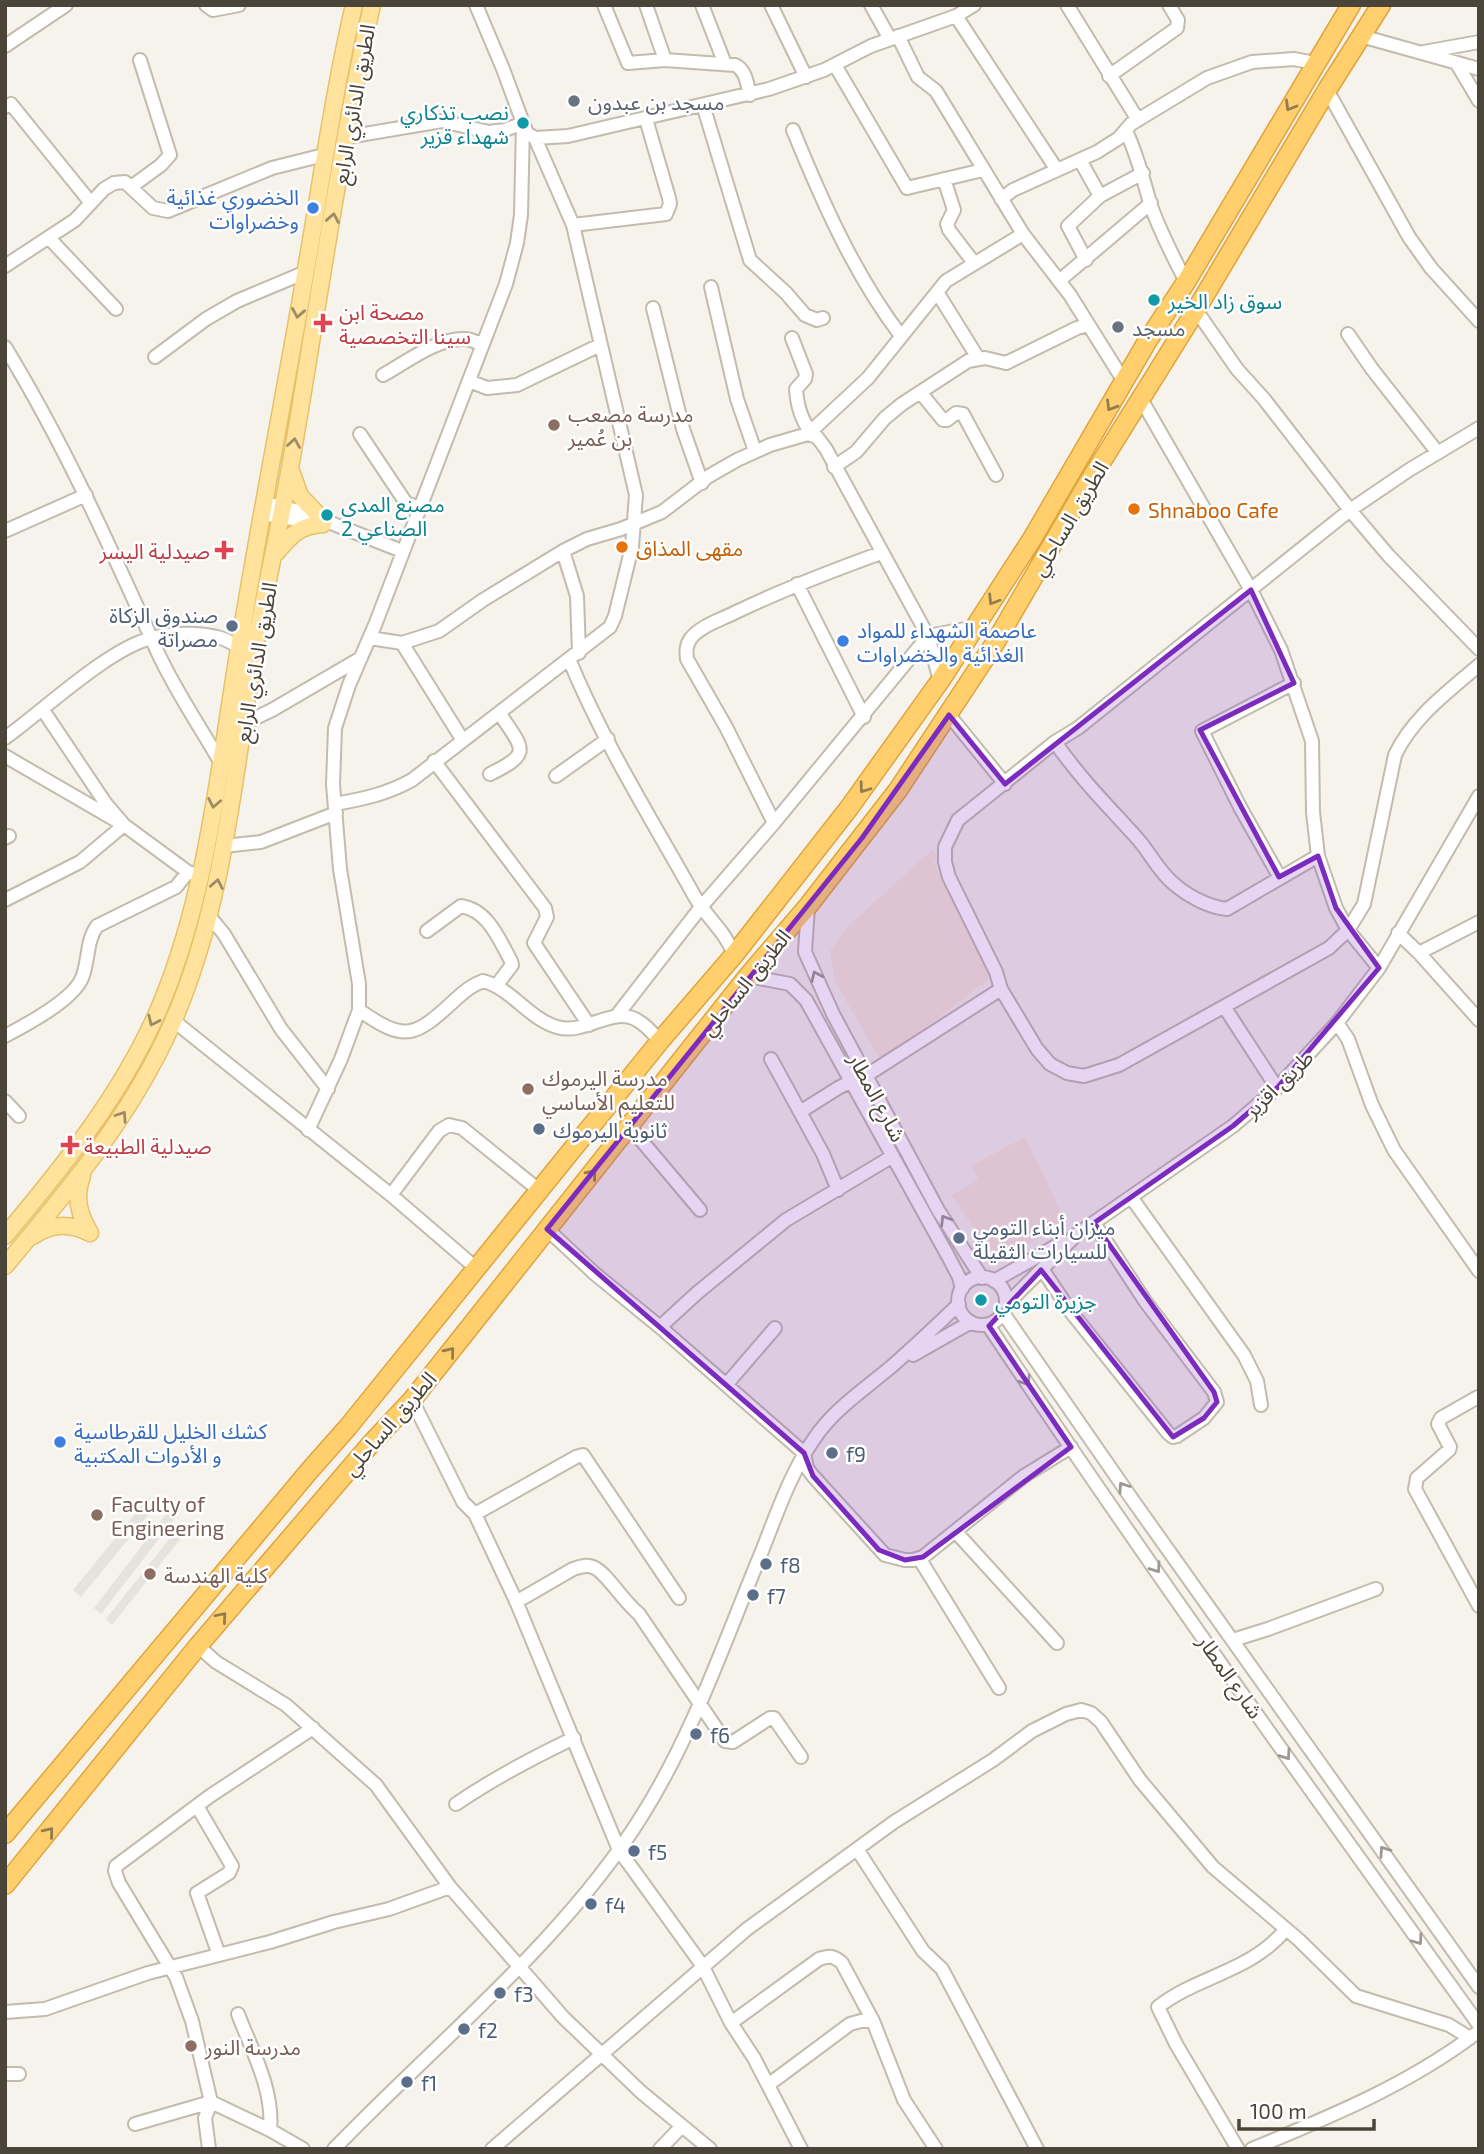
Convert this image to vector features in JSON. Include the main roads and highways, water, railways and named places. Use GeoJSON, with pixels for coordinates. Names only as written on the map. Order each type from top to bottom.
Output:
{"type":"FeatureCollection","features":[{"type":"Feature","properties":{"kind":"highway","name":"الطريق الساحلي"},"geometry":{"type":"LineString","coordinates":[[5,1834],[348,1427],[660,1041],[734,955],[849,808],[976,627],[1351,5]]}},
{"type":"Feature","properties":{"kind":"highway","name":"الطريق الساحلي"},"geometry":{"type":"LineString","coordinates":[[5,1885],[198,1646],[329,1491],[412,1400],[898,790],[995,643],[1087,485],[1196,310],[1326,90],[1381,5]]}},
{"type":"Feature","properties":{"kind":"highway"},"geometry":{"type":"LineString","coordinates":[[348,1427],[347,1435],[352,1445],[369,1446]]}},
{"type":"Feature","properties":{"kind":"highway"},"geometry":{"type":"LineString","coordinates":[[310,1470],[325,1473],[329,1491]]}},
{"type":"Feature","properties":{"kind":"main road","name":"الطريق الدائري الرابع"},"geometry":{"type":"LineString","coordinates":[[5,1236],[83,1139],[132,1063],[171,977],[191,918],[194,874],[222,765],[239,648],[306,272],[324,155],[354,5]]}},
{"type":"Feature","properties":{"kind":"main road","name":"الطريق الدائري الرابع"},"geometry":{"type":"LineString","coordinates":[[5,1266],[87,1166],[129,1105],[174,1021],[210,917],[254,656],[372,5]]}},
{"type":"Feature","properties":{"kind":"main road"},"geometry":{"type":"LineString","coordinates":[[274,555],[293,533],[304,526],[326,523],[300,496],[290,468]]}},
{"type":"Feature","properties":{"kind":"main road"},"geometry":{"type":"LineString","coordinates":[[26,1242],[41,1231],[62,1225],[90,1233],[79,1210],[77,1197],[79,1183],[87,1166]]}},
{"type":"Feature","properties":{"kind":"place","name":"مسجد بن عبدون"},"geometry":{"type":"Point","coordinates":[574,101]}},
{"type":"Feature","properties":{"kind":"place","name":"نصب تذكاري شهداء قزير"},"geometry":{"type":"Point","coordinates":[523,123]}},
{"type":"Feature","properties":{"kind":"place","name":"الخضوري غذائية وخضراوات"},"geometry":{"type":"Point","coordinates":[313,208]}},
{"type":"Feature","properties":{"kind":"place","name":"سوق زاد الخير"},"geometry":{"type":"Point","coordinates":[1154,300]}},
{"type":"Feature","properties":{"kind":"place","name":"مصحة ابن سينا التخصصية"},"geometry":{"type":"Point","coordinates":[323,323]}},
{"type":"Feature","properties":{"kind":"place","name":"مسجد"},"geometry":{"type":"Point","coordinates":[1118,327]}},
{"type":"Feature","properties":{"kind":"place","name":"مدرسة مصعب بن عُمير"},"geometry":{"type":"Point","coordinates":[554,425]}},
{"type":"Feature","properties":{"kind":"place","name":"Shnaboo Cafe"},"geometry":{"type":"Point","coordinates":[1134,509]}},
{"type":"Feature","properties":{"kind":"place","name":"مصنع المدى الصناعي 2"},"geometry":{"type":"Point","coordinates":[327,515]}},
{"type":"Feature","properties":{"kind":"place","name":"مقهى المذاق"},"geometry":{"type":"Point","coordinates":[622,547]}},
{"type":"Feature","properties":{"kind":"place","name":"صيدلية اليسر"},"geometry":{"type":"Point","coordinates":[224,550]}},
{"type":"Feature","properties":{"kind":"place","name":"صندوق الزكاة مصراتة"},"geometry":{"type":"Point","coordinates":[232,626]}},
{"type":"Feature","properties":{"kind":"place","name":"عاصمة الشهداء للمواد الغذائية والخضراوات"},"geometry":{"type":"Point","coordinates":[843,641]}},
{"type":"Feature","properties":{"kind":"place","name":"مدرسة اليرموك للتعليم الأساسي"},"geometry":{"type":"Point","coordinates":[528,1089]}},
{"type":"Feature","properties":{"kind":"place","name":"ثانوية اليرموك"},"geometry":{"type":"Point","coordinates":[539,1129]}},
{"type":"Feature","properties":{"kind":"place","name":"صيدلية الطبيعة"},"geometry":{"type":"Point","coordinates":[70,1145]}},
{"type":"Feature","properties":{"kind":"place","name":"ميزان أبناء التومي للسيارات الثقيلة"},"geometry":{"type":"Point","coordinates":[959,1238]}},
{"type":"Feature","properties":{"kind":"place","name":"جزيرة التومي"},"geometry":{"type":"Point","coordinates":[981,1300]}},
{"type":"Feature","properties":{"kind":"place","name":"كشك الخليل للقرطاسية و الأدوات المكتبية"},"geometry":{"type":"Point","coordinates":[60,1442]}},
{"type":"Feature","properties":{"kind":"place","name":"f9"},"geometry":{"type":"Point","coordinates":[832,1453]}},
{"type":"Feature","properties":{"kind":"place","name":"Faculty of Engineering"},"geometry":{"type":"Point","coordinates":[97,1515]}},
{"type":"Feature","properties":{"kind":"place","name":"f8"},"geometry":{"type":"Point","coordinates":[766,1564]}},
{"type":"Feature","properties":{"kind":"place","name":"كلية الهندسة"},"geometry":{"type":"Point","coordinates":[150,1574]}},
{"type":"Feature","properties":{"kind":"place","name":"f7"},"geometry":{"type":"Point","coordinates":[753,1595]}},
{"type":"Feature","properties":{"kind":"place","name":"f6"},"geometry":{"type":"Point","coordinates":[696,1734]}},
{"type":"Feature","properties":{"kind":"place","name":"f5"},"geometry":{"type":"Point","coordinates":[634,1851]}},
{"type":"Feature","properties":{"kind":"place","name":"f4"},"geometry":{"type":"Point","coordinates":[591,1904]}},
{"type":"Feature","properties":{"kind":"place","name":"f3"},"geometry":{"type":"Point","coordinates":[500,1993]}},
{"type":"Feature","properties":{"kind":"place","name":"f2"},"geometry":{"type":"Point","coordinates":[464,2029]}},
{"type":"Feature","properties":{"kind":"place","name":"مدرسة النور"},"geometry":{"type":"Point","coordinates":[191,2046]}},
{"type":"Feature","properties":{"kind":"place","name":"f1"},"geometry":{"type":"Point","coordinates":[407,2082]}}]}
